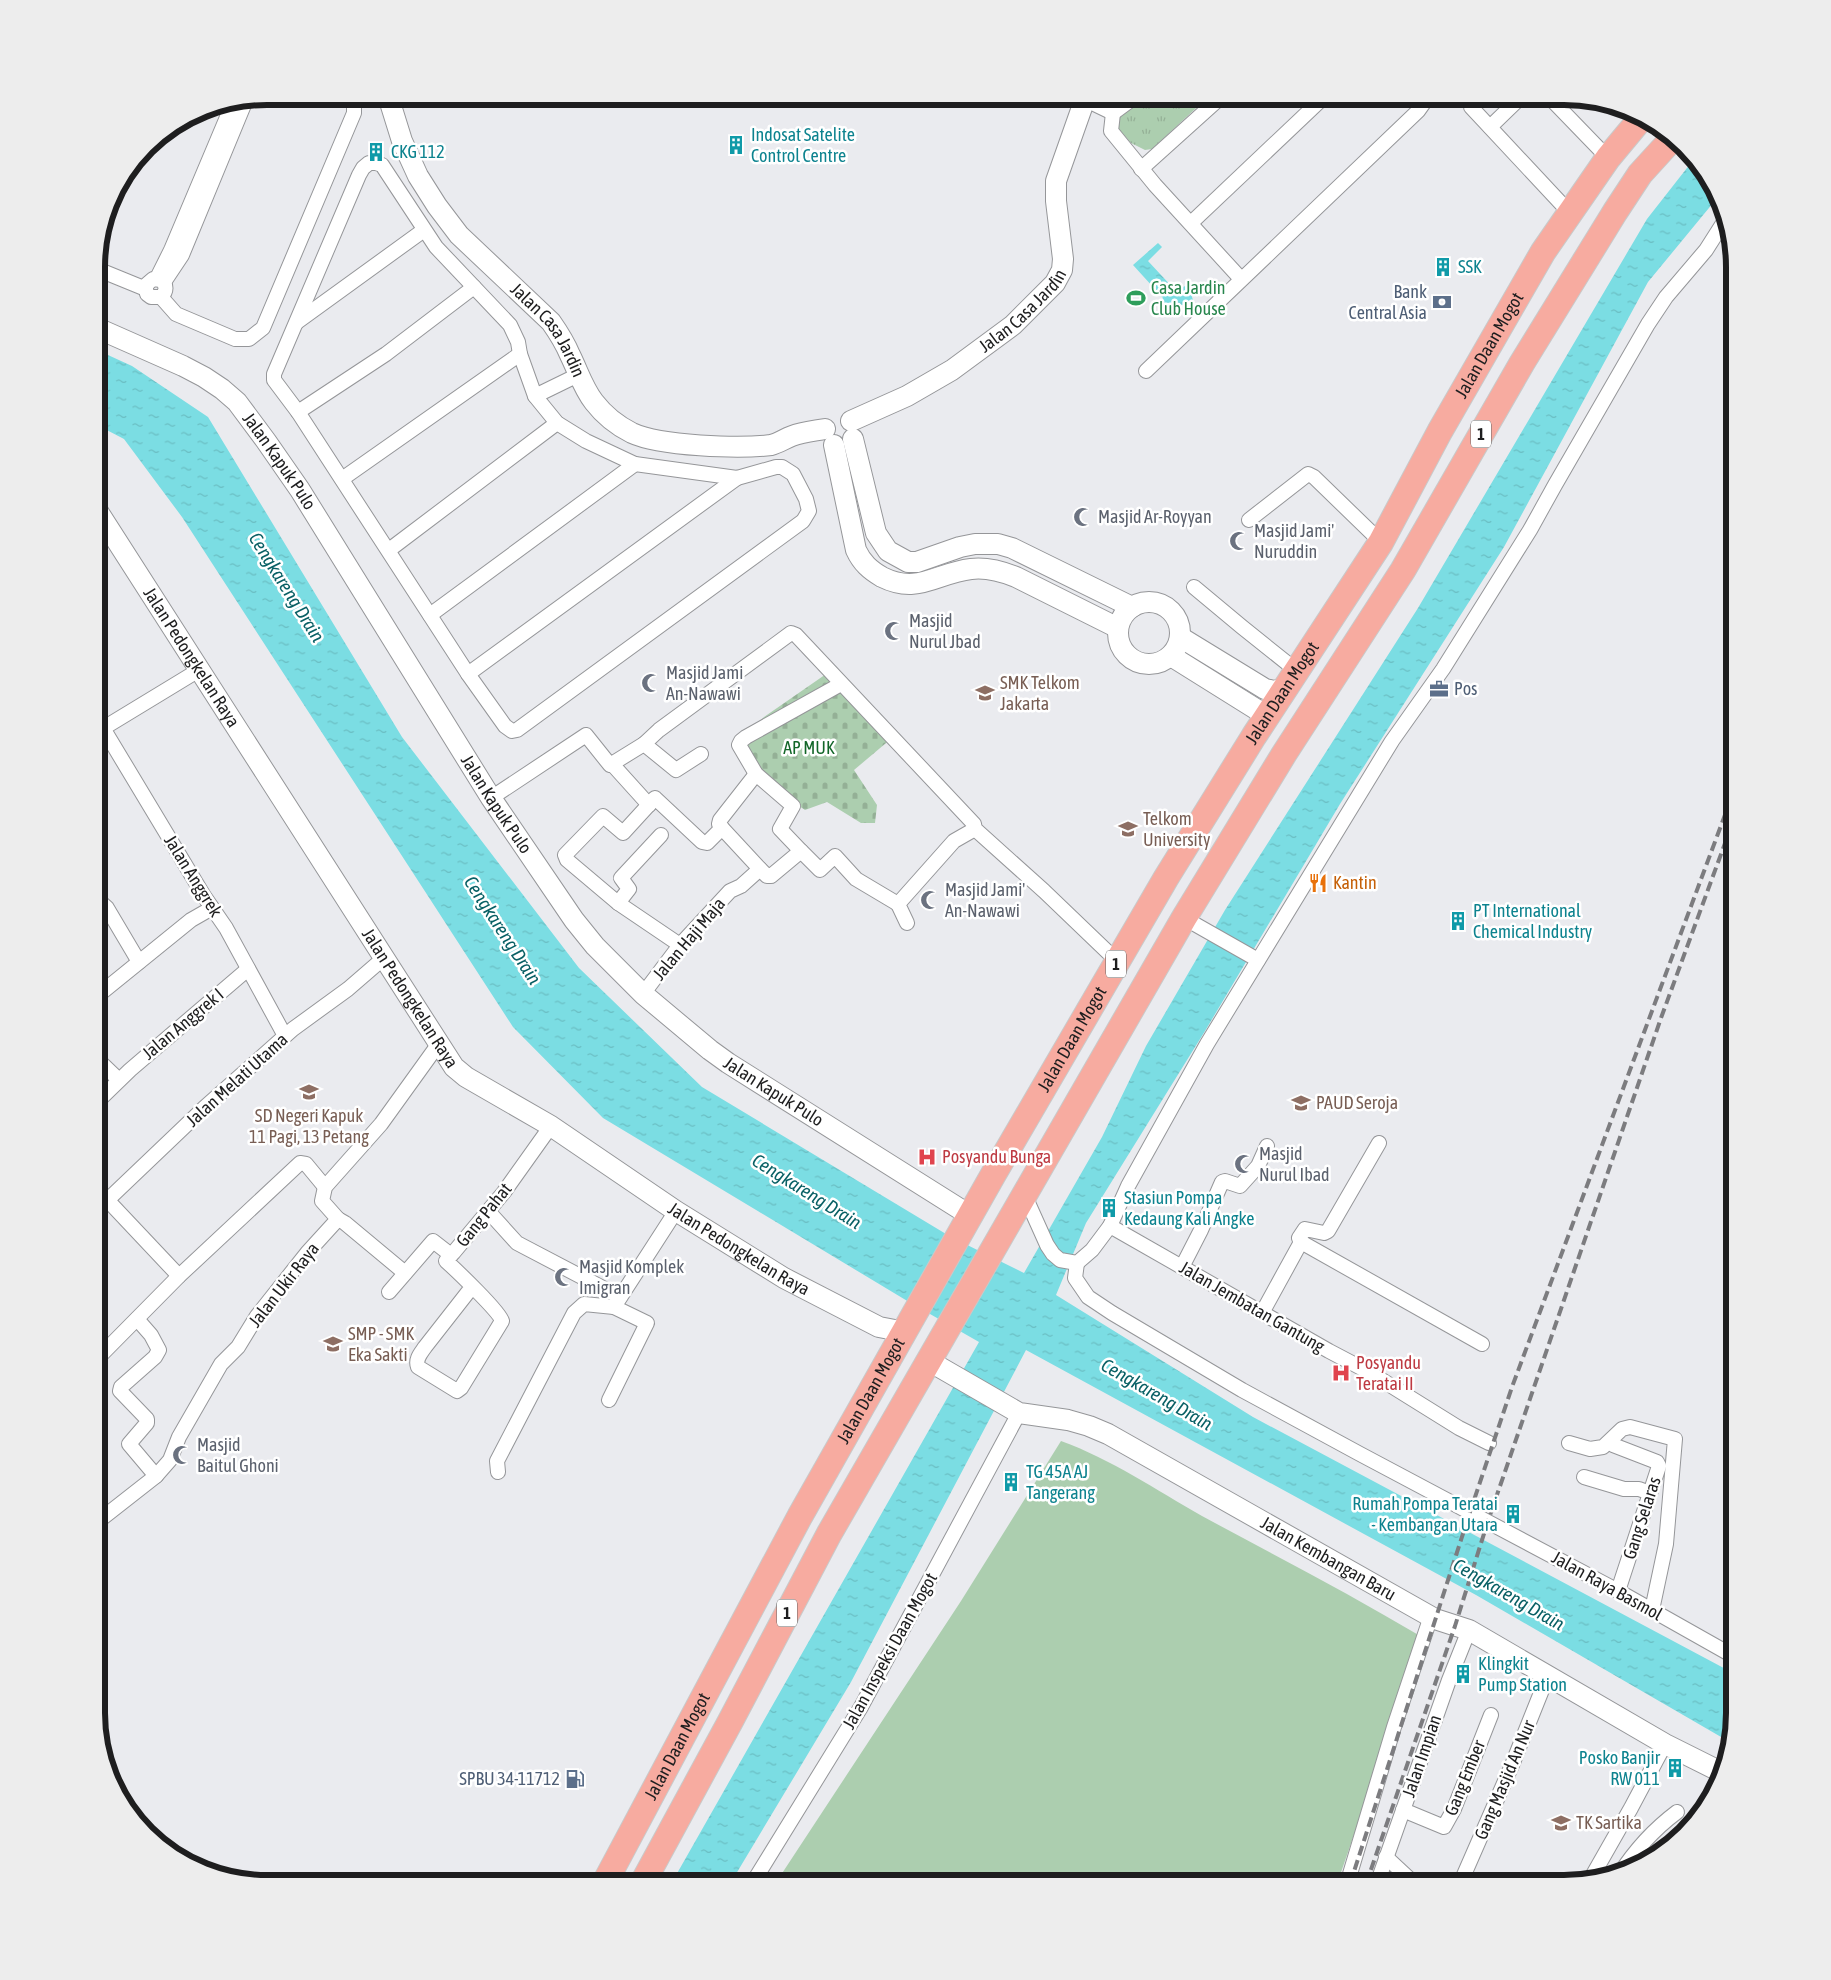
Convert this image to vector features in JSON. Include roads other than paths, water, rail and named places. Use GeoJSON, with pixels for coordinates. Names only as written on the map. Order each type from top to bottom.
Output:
{"type":"FeatureCollection","features":[{"type":"Feature","properties":{"kind":"highway","name":"Jalan Daan Mogot"},"geometry":{"type":"LineString","coordinates":[[609,1875],[800,1516],[1166,878],[1267,716],[1381,541],[1485,351],[1543,252],[1608,158],[1637,123]]}},
{"type":"Feature","properties":{"kind":"highway","name":"Jalan Daan Mogot"},"geometry":{"type":"LineString","coordinates":[[647,1875],[829,1534],[939,1360],[992,1254],[1025,1196],[1193,924],[1297,734],[1403,570],[1522,363],[1615,212],[1640,174],[1668,143]]}},
{"type":"Feature","properties":{"kind":"highway"},"geometry":{"type":"LineString","coordinates":[[1403,570],[1396,559],[1386,554],[1381,541],[1395,540],[1404,545],[1416,546]]}},
{"type":"Feature","properties":{"kind":"highway"},"geometry":{"type":"LineString","coordinates":[[1267,716],[1297,734]]}},
{"type":"Feature","properties":{"kind":"main road","name":"Jalan Casa Jardin"},"geometry":{"type":"LineString","coordinates":[[391,105],[402,141],[418,176],[438,206],[459,235],[551,322],[593,401],[611,421],[633,433],[689,444],[754,446],[782,442],[792,445],[838,435],[952,370],[1013,325],[1054,283],[1062,270],[1063,259],[1056,201],[1056,181],[1083,105]]}},
{"type":"Feature","properties":{"kind":"main road","name":"Jalan Kapuk Pulo"},"geometry":{"type":"LineString","coordinates":[[105,332],[204,377],[222,389],[242,408],[300,490],[491,798],[574,920],[594,946],[644,994],[710,1050],[965,1226]]}},
{"type":"Feature","properties":{"kind":"main road"},"geometry":{"type":"LineString","coordinates":[[838,435],[876,533],[888,550],[901,559],[908,562],[917,562],[960,547],[975,544],[998,544],[1012,548],[1132,607]]}},
{"type":"Feature","properties":{"kind":"main road"},"geometry":{"type":"LineString","coordinates":[[838,435],[856,550],[865,565],[876,573],[892,582],[904,585],[919,584],[972,569],[986,568],[1000,571],[1016,577],[1118,628]]}},
{"type":"Feature","properties":{"kind":"main road","name":"Jalan Pedongkelan Raya"},"geometry":{"type":"LineString","coordinates":[[105,523],[440,1042],[454,1067],[466,1077],[551,1126],[676,1211],[784,1278],[880,1327],[903,1336]]}},
{"type":"Feature","properties":{"kind":"main road"},"geometry":{"type":"LineString","coordinates":[[1151,602],[1161,604],[1176,617],[1180,627],[1180,637],[1177,647],[1171,656],[1163,662],[1144,665],[1134,662],[1125,654],[1120,646],[1118,628],[1125,613],[1132,607],[1141,603],[1151,602]]}},
{"type":"Feature","properties":{"kind":"main road"},"geometry":{"type":"LineString","coordinates":[[1180,637],[1265,689],[1274,691],[1291,679]]}},
{"type":"Feature","properties":{"kind":"main road"},"geometry":{"type":"LineString","coordinates":[[1171,656],[1267,716]]}},
{"type":"Feature","properties":{"kind":"main road","name":"Jalan Kembangan Baru"},"geometry":{"type":"LineString","coordinates":[[939,1360],[1013,1410],[1068,1420],[1108,1434],[1432,1616],[1469,1630],[1548,1675],[1610,1716],[1715,1769]]}},
{"type":"Feature","properties":{"kind":"street"},"geometry":{"type":"LineString","coordinates":[[230,109],[171,250],[147,294],[151,297],[161,296],[176,314],[235,339],[250,339],[263,328],[354,113],[354,105]]}},
{"type":"Feature","properties":{"kind":"street"},"geometry":{"type":"LineString","coordinates":[[1098,105],[1113,114]]}},
{"type":"Feature","properties":{"kind":"street"},"geometry":{"type":"LineString","coordinates":[[1124,105],[1113,114],[1111,131],[1141,169],[1241,279]]}},
{"type":"Feature","properties":{"kind":"street"},"geometry":{"type":"LineString","coordinates":[[1141,169],[1210,105]]}},
{"type":"Feature","properties":{"kind":"street"},"geometry":{"type":"LineString","coordinates":[[1191,223],[1315,105]]}},
{"type":"Feature","properties":{"kind":"street"},"geometry":{"type":"LineString","coordinates":[[1146,371],[1418,111],[1422,105]]}},
{"type":"Feature","properties":{"kind":"street"},"geometry":{"type":"LineString","coordinates":[[1490,127],[1513,105]]}},
{"type":"Feature","properties":{"kind":"street"},"geometry":{"type":"LineString","coordinates":[[1557,105],[1608,158]]}},
{"type":"Feature","properties":{"kind":"street"},"geometry":{"type":"LineString","coordinates":[[1471,106],[1570,213]]}},
{"type":"Feature","properties":{"kind":"street"},"geometry":{"type":"LineString","coordinates":[[154,283],[182,255],[243,107]]}},
{"type":"Feature","properties":{"kind":"street"},"geometry":{"type":"LineString","coordinates":[[468,674],[737,478],[776,466],[788,469],[793,474],[806,499],[809,511],[802,521],[522,728],[512,730],[505,726],[468,674],[298,412],[274,380],[274,374],[359,175],[369,163],[382,165],[436,247],[510,325],[518,342],[520,354],[535,396],[557,423],[586,441],[635,464],[737,478]]}},
{"type":"Feature","properties":{"kind":"street"},"geometry":{"type":"LineString","coordinates":[[1025,1196],[1047,1246],[1060,1260],[1074,1263],[1092,1250],[1110,1226],[1128,1186],[1255,958],[1392,741],[1443,669],[1526,537],[1638,340],[1666,298],[1706,250],[1721,227]]}},
{"type":"Feature","properties":{"kind":"street"},"geometry":{"type":"LineString","coordinates":[[296,322],[424,230]]}},
{"type":"Feature","properties":{"kind":"street"},"geometry":{"type":"LineString","coordinates":[[105,262],[154,283]]}},
{"type":"Feature","properties":{"kind":"street"},"geometry":{"type":"LineString","coordinates":[[105,271],[154,283]]}},
{"type":"Feature","properties":{"kind":"street"},"geometry":{"type":"LineString","coordinates":[[298,412],[386,354],[474,287]]}},
{"type":"Feature","properties":{"kind":"street"},"geometry":{"type":"LineString","coordinates":[[342,479],[520,354]]}},
{"type":"Feature","properties":{"kind":"street"},"geometry":{"type":"LineString","coordinates":[[535,396],[578,375]]}},
{"type":"Feature","properties":{"kind":"street"},"geometry":{"type":"LineString","coordinates":[[389,550],[557,423]]}},
{"type":"Feature","properties":{"kind":"street"},"geometry":{"type":"LineString","coordinates":[[430,615],[635,464]]}},
{"type":"Feature","properties":{"kind":"street"},"geometry":{"type":"LineString","coordinates":[[1249,520],[1308,474],[1314,477],[1381,541]]}},
{"type":"Feature","properties":{"kind":"street"},"geometry":{"type":"LineString","coordinates":[[1194,587],[1242,628],[1291,679]]}},
{"type":"Feature","properties":{"kind":"street"},"geometry":{"type":"LineString","coordinates":[[612,764],[644,744],[659,730],[791,633],[796,635],[974,824],[975,829],[1044,890],[1118,961]]}},
{"type":"Feature","properties":{"kind":"street"},"geometry":{"type":"LineString","coordinates":[[105,722],[199,670]]}},
{"type":"Feature","properties":{"kind":"street"},"geometry":{"type":"LineString","coordinates":[[842,684],[746,737],[739,746],[756,774],[793,806],[780,829],[820,870],[835,856],[856,879],[898,904],[907,923]]}},
{"type":"Feature","properties":{"kind":"street"},"geometry":{"type":"LineString","coordinates":[[491,798],[586,735],[610,765],[612,764],[649,805]]}},
{"type":"Feature","properties":{"kind":"street","name":"Jalan Anggrek"},"geometry":{"type":"LineString","coordinates":[[105,737],[226,928],[285,1036]]}},
{"type":"Feature","properties":{"kind":"street"},"geometry":{"type":"LineString","coordinates":[[644,744],[676,770],[701,754]]}},
{"type":"Feature","properties":{"kind":"street"},"geometry":{"type":"LineString","coordinates":[[756,774],[720,820],[719,824],[769,877],[801,851]]}},
{"type":"Feature","properties":{"kind":"street"},"geometry":{"type":"LineString","coordinates":[[680,945],[618,904],[580,872],[564,855],[603,816],[623,833],[656,798],[703,843],[707,843],[722,828]]}},
{"type":"Feature","properties":{"kind":"street"},"geometry":{"type":"LineString","coordinates":[[898,904],[954,841],[975,829]]}},
{"type":"Feature","properties":{"kind":"street"},"geometry":{"type":"LineString","coordinates":[[618,904],[629,889],[621,878],[661,835]]}},
{"type":"Feature","properties":{"kind":"street","name":"Jalan Haji Maja"},"geometry":{"type":"LineString","coordinates":[[644,994],[680,945],[730,890],[741,886],[760,869]]}},
{"type":"Feature","properties":{"kind":"street"},"geometry":{"type":"LineString","coordinates":[[105,906],[139,962]]}},
{"type":"Feature","properties":{"kind":"street"},"geometry":{"type":"LineString","coordinates":[[105,990],[191,920],[212,908]]}},
{"type":"Feature","properties":{"kind":"street"},"geometry":{"type":"LineString","coordinates":[[1193,924],[1255,958]]}},
{"type":"Feature","properties":{"kind":"street","name":"Jalan Melati Utama"},"geometry":{"type":"LineString","coordinates":[[105,1203],[204,1108],[285,1036],[348,989],[385,957]]}},
{"type":"Feature","properties":{"kind":"street","name":"Jalan Anggrek I"},"geometry":{"type":"LineString","coordinates":[[105,1094],[248,969]]}},
{"type":"Feature","properties":{"kind":"street"},"geometry":{"type":"LineString","coordinates":[[405,1273],[338,1219],[322,1201],[325,1188],[381,1124],[440,1042]]}},
{"type":"Feature","properties":{"kind":"street"},"geometry":{"type":"LineString","coordinates":[[105,1067],[119,1080]]}},
{"type":"Feature","properties":{"kind":"street","name":"Gang Pahat"},"geometry":{"type":"LineString","coordinates":[[389,1292],[433,1241],[452,1255],[488,1211],[551,1126]]}},
{"type":"Feature","properties":{"kind":"street"},"geometry":{"type":"LineString","coordinates":[[1379,1143],[1328,1231],[1324,1233],[1305,1229],[1299,1236],[1301,1242],[1482,1344]]}},
{"type":"Feature","properties":{"kind":"street"},"geometry":{"type":"LineString","coordinates":[[1182,1267],[1222,1182],[1225,1181],[1240,1186],[1258,1166],[1268,1146]]}},
{"type":"Feature","properties":{"kind":"street"},"geometry":{"type":"LineString","coordinates":[[105,1351],[179,1276],[300,1163],[306,1164],[325,1188]]}},
{"type":"Feature","properties":{"kind":"street"},"geometry":{"type":"LineString","coordinates":[[105,1197],[179,1276]]}},
{"type":"Feature","properties":{"kind":"street"},"geometry":{"type":"LineString","coordinates":[[488,1211],[516,1243],[617,1302],[647,1323],[609,1400]]}},
{"type":"Feature","properties":{"kind":"street"},"geometry":{"type":"LineString","coordinates":[[617,1302],[676,1211]]}},
{"type":"Feature","properties":{"kind":"street","name":"Jalan Ukir Raya"},"geometry":{"type":"LineString","coordinates":[[105,1516],[156,1476],[170,1460],[179,1437],[221,1364],[238,1347],[257,1316],[307,1253],[338,1219]]}},
{"type":"Feature","properties":{"kind":"street","name":"Jalan Jembatan Gantung"},"geometry":{"type":"LineString","coordinates":[[1110,1226],[1369,1372],[1459,1428],[1489,1443]]}},
{"type":"Feature","properties":{"kind":"street"},"geometry":{"type":"LineString","coordinates":[[1262,1313],[1301,1242]]}},
{"type":"Feature","properties":{"kind":"street"},"geometry":{"type":"LineString","coordinates":[[452,1255],[446,1261],[496,1310],[502,1321],[462,1388],[457,1391],[418,1367],[417,1363],[418,1357],[472,1287]]}},
{"type":"Feature","properties":{"kind":"street","name":"Jalan Raya Basmol"},"geometry":{"type":"LineString","coordinates":[[1074,1263],[1075,1278],[1079,1285],[1088,1296],[1112,1313],[1242,1390],[1618,1590],[1726,1652]]}},
{"type":"Feature","properties":{"kind":"street"},"geometry":{"type":"LineString","coordinates":[[498,1472],[497,1461],[574,1313],[584,1304],[617,1302]]}},
{"type":"Feature","properties":{"kind":"street"},"geometry":{"type":"LineString","coordinates":[[137,1319],[151,1336],[159,1350],[155,1357],[121,1387],[120,1391],[147,1419],[147,1423],[129,1444],[156,1476]]}},
{"type":"Feature","properties":{"kind":"street","name":"Jalan Inspeksi Daan Mogot"},"geometry":{"type":"LineString","coordinates":[[758,1875],[861,1707],[1013,1410]]}},
{"type":"Feature","properties":{"kind":"street"},"geometry":{"type":"LineString","coordinates":[[1569,1443],[1590,1449],[1603,1447],[1622,1429],[1630,1427],[1675,1439],[1666,1544],[1652,1610]]}},
{"type":"Feature","properties":{"kind":"street","name":"Gang Selaras"},"geometry":{"type":"LineString","coordinates":[[1613,1445],[1659,1464],[1618,1590]]}},
{"type":"Feature","properties":{"kind":"street"},"geometry":{"type":"LineString","coordinates":[[1584,1477],[1624,1489],[1639,1489],[1650,1493]]}},
{"type":"Feature","properties":{"kind":"street"},"geometry":{"type":"LineString","coordinates":[[1350,1875],[1394,1727],[1432,1616]]}},
{"type":"Feature","properties":{"kind":"street","name":"Jalan Impian"},"geometry":{"type":"LineString","coordinates":[[1380,1875],[1449,1680],[1469,1630]]}},
{"type":"Feature","properties":{"kind":"street","name":"Gang Masjid An Nur"},"geometry":{"type":"LineString","coordinates":[[1464,1875],[1512,1765],[1548,1675]]}},
{"type":"Feature","properties":{"kind":"street","name":"Gang Ember"},"geometry":{"type":"LineString","coordinates":[[1404,1810],[1444,1827],[1454,1809],[1491,1715]]}},
{"type":"Feature","properties":{"kind":"street"},"geometry":{"type":"LineString","coordinates":[[1594,1872],[1665,1744]]}},
{"type":"Feature","properties":{"kind":"street"},"geometry":{"type":"LineString","coordinates":[[1628,1861],[1651,1834],[1677,1812]]}},
{"type":"Feature","properties":{"kind":"street"},"geometry":{"type":"LineString","coordinates":[[1386,1857],[1405,1875]]}},
{"type":"Feature","properties":{"kind":"water","name":"Cengkareng Drain"},"geometry":{"type":"Polygon","coordinates":[[[1690,164],[1712,204],[1648,282],[1504,547],[1340,804],[1205,1031],[1086,1223],[1056,1295],[1253,1417],[1726,1669],[1726,1724],[1724,1739],[1476,1595],[1026,1350],[851,1682],[735,1875],[676,1875],[979,1342],[603,1118],[513,1027],[182,517],[124,439],[105,429],[105,354],[132,366],[208,417],[402,737],[579,968],[702,1087],[951,1237],[1024,1273],[1102,1137],[1146,1046],[1225,910],[1418,608],[1647,219],[1690,164]]]}},
{"type":"Feature","properties":{"kind":"water"},"geometry":{"type":"Polygon","coordinates":[[[1158,243],[1162,247],[1148,261],[1175,290],[1188,285],[1194,303],[1187,308],[1183,305],[1178,305],[1176,314],[1172,316],[1161,302],[1163,298],[1133,265],[1158,243]]]}},
{"type":"Feature","properties":{"kind":"railway"},"geometry":{"type":"LineString","coordinates":[[1353,1875],[1512,1387],[1726,812]]}},
{"type":"Feature","properties":{"kind":"railway"},"geometry":{"type":"LineString","coordinates":[[1369,1875],[1455,1626],[1488,1521],[1661,1018],[1726,841]]}},
{"type":"Feature","properties":{"kind":"place","name":"Indosat Satelite Control Centre"},"geometry":{"type":"Point","coordinates":[736,145]}},
{"type":"Feature","properties":{"kind":"place","name":"CKG 112"},"geometry":{"type":"Point","coordinates":[376,152]}},
{"type":"Feature","properties":{"kind":"place","name":"SSK"},"geometry":{"type":"Point","coordinates":[1443,267]}},
{"type":"Feature","properties":{"kind":"place","name":"Casa Jardin Club House"},"geometry":{"type":"Point","coordinates":[1136,298]}},
{"type":"Feature","properties":{"kind":"place","name":"Bank Central Asia"},"geometry":{"type":"Point","coordinates":[1442,302]}},
{"type":"Feature","properties":{"kind":"place","name":"Masjid Ar-Royyan"},"geometry":{"type":"Point","coordinates":[1083,517]}},
{"type":"Feature","properties":{"kind":"place","name":"Masjid Jami' Nuruddin"},"geometry":{"type":"Point","coordinates":[1239,541]}},
{"type":"Feature","properties":{"kind":"place","name":"Masjid Nurul Jbad"},"geometry":{"type":"Point","coordinates":[894,631]}},
{"type":"Feature","properties":{"kind":"place","name":"Masjid Jami An-Nawawi"},"geometry":{"type":"Point","coordinates":[651,683]}},
{"type":"Feature","properties":{"kind":"place","name":"Pos"},"geometry":{"type":"Point","coordinates":[1439,689]}},
{"type":"Feature","properties":{"kind":"place","name":"SMK Telkom Jakarta"},"geometry":{"type":"Point","coordinates":[985,693]}},
{"type":"Feature","properties":{"kind":"place","name":"Telkom University"},"geometry":{"type":"Point","coordinates":[1128,829]}},
{"type":"Feature","properties":{"kind":"place","name":"Kantin"},"geometry":{"type":"Point","coordinates":[1318,883]}},
{"type":"Feature","properties":{"kind":"place","name":"Masjid Jami' An-Nawawi"},"geometry":{"type":"Point","coordinates":[930,900]}},
{"type":"Feature","properties":{"kind":"place","name":"PT International Chemical Industry"},"geometry":{"type":"Point","coordinates":[1458,921]}},
{"type":"Feature","properties":{"kind":"place","name":"SD Negeri Kapuk 11 Pagi, 13 Petang"},"geometry":{"type":"Point","coordinates":[309,1092]}},
{"type":"Feature","properties":{"kind":"place","name":"PAUD Seroja"},"geometry":{"type":"Point","coordinates":[1301,1103]}},
{"type":"Feature","properties":{"kind":"place","name":"Posyandu Bunga"},"geometry":{"type":"Point","coordinates":[927,1157]}},
{"type":"Feature","properties":{"kind":"place","name":"Masjid Nurul Ibad"},"geometry":{"type":"Point","coordinates":[1244,1164]}},
{"type":"Feature","properties":{"kind":"place","name":"Stasiun Pompa Kedaung Kali Angke"},"geometry":{"type":"Point","coordinates":[1109,1208]}},
{"type":"Feature","properties":{"kind":"place","name":"Masjid Komplek Imigran"},"geometry":{"type":"Point","coordinates":[564,1277]}},
{"type":"Feature","properties":{"kind":"place","name":"SMP - SMK Eka Sakti"},"geometry":{"type":"Point","coordinates":[333,1344]}},
{"type":"Feature","properties":{"kind":"place","name":"Posyandu Teratai II"},"geometry":{"type":"Point","coordinates":[1341,1373]}},
{"type":"Feature","properties":{"kind":"place","name":"Masjid Baitul Ghoni"},"geometry":{"type":"Point","coordinates":[182,1455]}},
{"type":"Feature","properties":{"kind":"place","name":"TG 45A AJ Tangerang"},"geometry":{"type":"Point","coordinates":[1011,1482]}},
{"type":"Feature","properties":{"kind":"place","name":"Rumah Pompa Teratai - Kembangan Utara"},"geometry":{"type":"Point","coordinates":[1513,1514]}},
{"type":"Feature","properties":{"kind":"place","name":"Klingkit Pump Station"},"geometry":{"type":"Point","coordinates":[1463,1674]}},
{"type":"Feature","properties":{"kind":"place","name":"Posko Banjir RW 011"},"geometry":{"type":"Point","coordinates":[1675,1768]}},
{"type":"Feature","properties":{"kind":"place","name":"SPBU 34-11712"},"geometry":{"type":"Point","coordinates":[575,1779]}},
{"type":"Feature","properties":{"kind":"place","name":"TK Sartika"},"geometry":{"type":"Point","coordinates":[1561,1823]}},
{"type":"Feature","properties":{"kind":"park label","name":"AP MUK"},"geometry":{"type":"Point","coordinates":[809,748]}}]}
